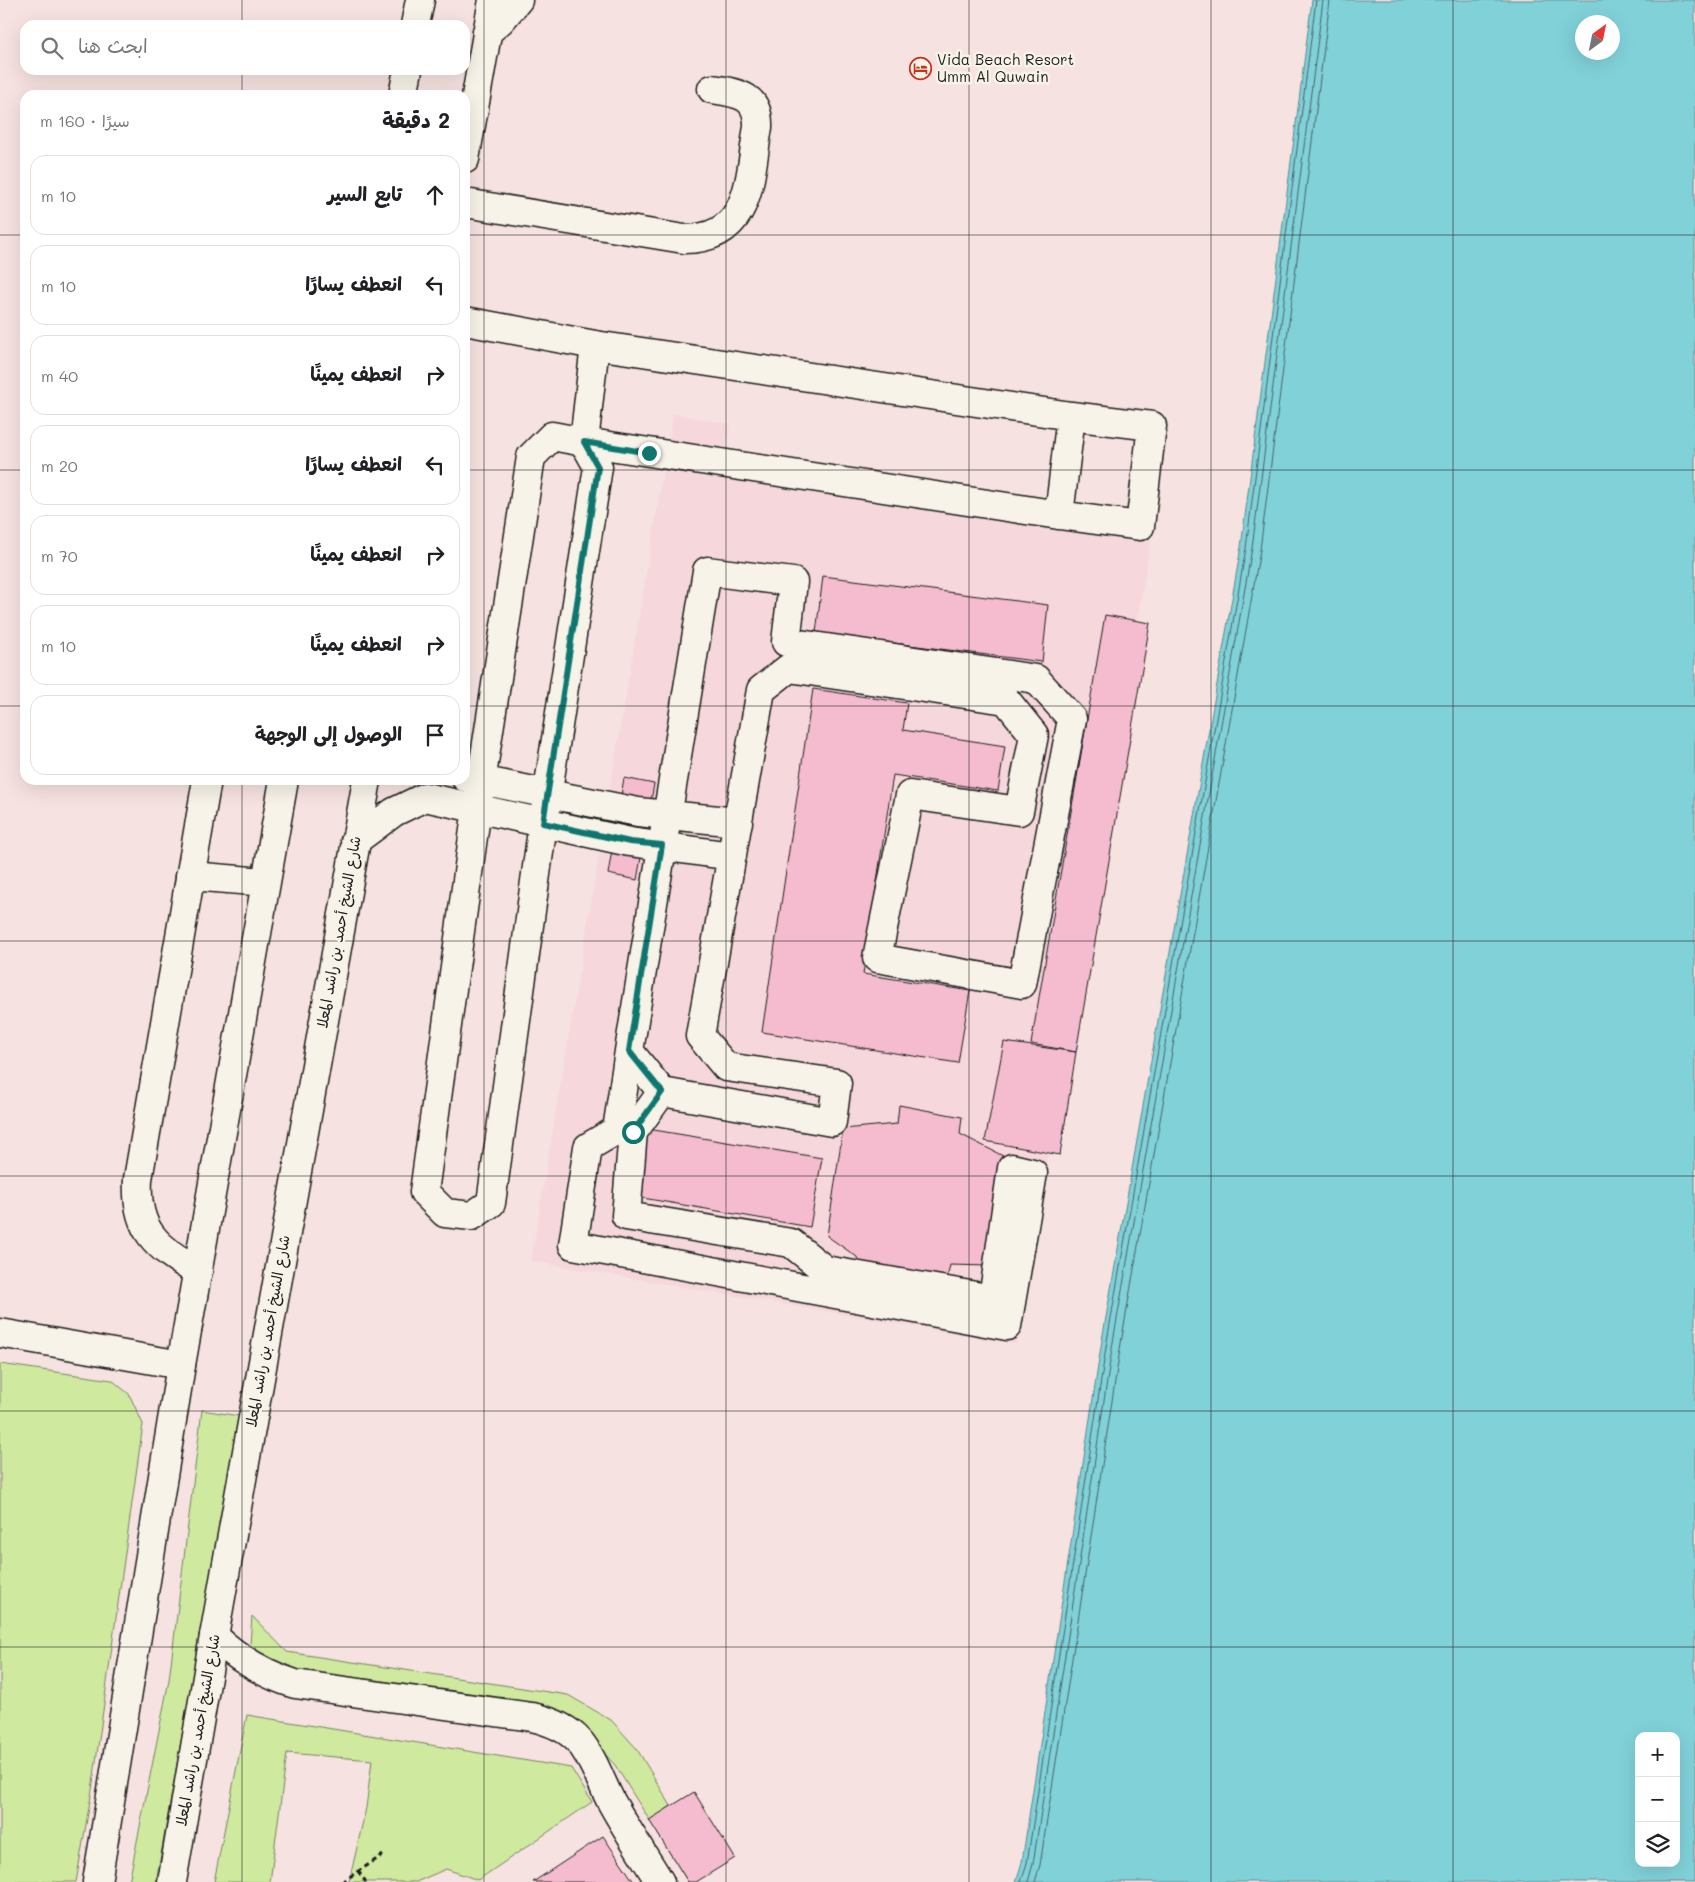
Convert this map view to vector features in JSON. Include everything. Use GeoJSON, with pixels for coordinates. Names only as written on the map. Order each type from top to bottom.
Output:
{"type":"FeatureCollection","features":[{"type":"Feature","properties":{"kind":"main road"},"geometry":{"type":"LineString","coordinates":[[416,20],[420,0]]}},
{"type":"Feature","properties":{"kind":"main road"},"geometry":{"type":"LineString","coordinates":[[470,130],[493,0]]}},
{"type":"Feature","properties":{"kind":"main road"},"geometry":{"type":"LineString","coordinates":[[487,32],[501,20],[518,0]]}},
{"type":"Feature","properties":{"kind":"main road"},"geometry":{"type":"LineString","coordinates":[[404,90],[407,75]]}},
{"type":"Feature","properties":{"kind":"main road"},"geometry":{"type":"LineString","coordinates":[[470,204],[684,239],[706,238],[716,234],[733,221],[744,203],[758,127],[758,117],[755,108],[741,94],[712,89]]}},
{"type":"Feature","properties":{"kind":"main road"},"geometry":{"type":"LineString","coordinates":[[470,322],[595,345],[1071,416],[1152,426],[1140,526],[1059,515],[584,442],[552,436],[531,457],[473,778],[477,808],[424,1192],[445,1212],[472,1216],[492,1203],[543,823],[598,467],[584,442],[595,345]]}},
{"type":"Feature","properties":{"kind":"main road"},"geometry":{"type":"LineString","coordinates":[[1059,515],[1071,416]]}},
{"type":"Feature","properties":{"kind":"main road"},"geometry":{"type":"LineString","coordinates":[[629,1051],[662,1092],[832,1122],[837,1083],[726,1067],[700,1036],[761,690],[789,668],[1006,700],[1034,735],[1019,811],[910,795],[877,958],[1022,984],[1072,719],[1036,679],[786,642],[793,582],[708,571],[662,845],[629,1051],[617,1130],[588,1147],[573,1245],[1007,1326],[1033,1173],[1012,1168],[993,1299],[825,1270],[791,1243],[626,1216],[633,1132],[662,1092]]}},
{"type":"Feature","properties":{"kind":"main road"},"geometry":{"type":"LineString","coordinates":[[473,778],[638,812],[738,822]]}},
{"type":"Feature","properties":{"kind":"main road"},"geometry":{"type":"LineString","coordinates":[[198,1272],[163,1249],[150,1234],[141,1217],[137,1198],[138,1179],[206,785]]}},
{"type":"Feature","properties":{"kind":"main road"},"geometry":{"type":"LineString","coordinates":[[97,1882],[181,1365],[283,785]]}},
{"type":"Feature","properties":{"kind":"main road","name":"شارع الشيخ أحمد بن راشد المعلا"},"geometry":{"type":"LineString","coordinates":[[172,1882],[214,1636],[366,785]]}},
{"type":"Feature","properties":{"kind":"main road"},"geometry":{"type":"LineString","coordinates":[[356,841],[394,812],[425,797],[630,842],[732,856]]}},
{"type":"Feature","properties":{"kind":"main road"},"geometry":{"type":"LineString","coordinates":[[190,876],[266,882]]}},
{"type":"Feature","properties":{"kind":"main road"},"geometry":{"type":"LineString","coordinates":[[0,1333],[181,1365]]}},
{"type":"Feature","properties":{"kind":"main road"},"geometry":{"type":"LineString","coordinates":[[214,1636],[242,1660],[277,1678],[296,1684],[532,1717],[549,1721],[566,1729],[579,1742],[589,1757],[611,1802],[660,1882]]}},
{"type":"Feature","properties":{"kind":"path"},"geometry":{"type":"LineString","coordinates":[[342,1882],[383,1855]]}},
{"type":"Feature","properties":{"kind":"path"},"geometry":{"type":"LineString","coordinates":[[358,1871],[366,1882]]}},
{"type":"Feature","properties":{"kind":"shaded area"},"geometry":{"type":"Polygon","coordinates":[[[673,414],[730,424],[723,475],[1151,538],[1016,1344],[531,1261],[673,414]]]}},
{"type":"Feature","properties":{"kind":"green space"},"geometry":{"type":"Polygon","coordinates":[[[0,1364],[112,1380],[129,1394],[143,1424],[92,1790],[76,1882],[0,1882],[0,1364]]]}},
{"type":"Feature","properties":{"kind":"green space"},"geometry":{"type":"Polygon","coordinates":[[[202,1410],[239,1416],[156,1882],[129,1882],[169,1680],[202,1410]]]}},
{"type":"Feature","properties":{"kind":"green space"},"geometry":{"type":"Polygon","coordinates":[[[252,1616],[287,1652],[568,1695],[611,1720],[637,1749],[671,1806],[650,1820],[688,1882],[615,1765],[594,1742],[248,1674],[252,1616]]]}},
{"type":"Feature","properties":{"kind":"green space"},"geometry":{"type":"Polygon","coordinates":[[[247,1715],[571,1768],[592,1802],[478,1880],[446,1869],[416,1882],[349,1882],[366,1808],[372,1760],[287,1753],[270,1882],[214,1882],[247,1715]]]}},
{"type":"Feature","properties":{"kind":"water"},"geometry":{"type":"Polygon","coordinates":[[[1312,0],[1695,0],[1695,1882],[1016,1882],[1022,1862],[1102,1340],[1241,547],[1312,0]]]}},
{"type":"Feature","properties":{"kind":"building"},"geometry":{"type":"Polygon","coordinates":[[[823,576],[1048,605],[1042,662],[816,633],[823,576]]]}},
{"type":"Feature","properties":{"kind":"building"},"geometry":{"type":"Polygon","coordinates":[[[1105,615],[1150,623],[1076,1052],[1031,1044],[1105,615]]]}},
{"type":"Feature","properties":{"kind":"building"},"geometry":{"type":"Polygon","coordinates":[[[813,689],[907,703],[903,730],[1005,746],[998,791],[893,775],[863,974],[970,991],[958,1063],[762,1032],[813,689]]]}},
{"type":"Feature","properties":{"kind":"building"},"geometry":{"type":"Polygon","coordinates":[[[624,778],[654,784],[637,880],[608,874],[624,778]]]}},
{"type":"Feature","properties":{"kind":"building"},"geometry":{"type":"Polygon","coordinates":[[[1004,1042],[1076,1052],[1060,1155],[985,1141],[1004,1042]]]}},
{"type":"Feature","properties":{"kind":"building"},"geometry":{"type":"Polygon","coordinates":[[[899,1105],[962,1117],[960,1134],[1005,1157],[989,1266],[950,1265],[945,1289],[860,1274],[857,1257],[827,1236],[843,1129],[897,1124],[899,1105]]]}},
{"type":"Feature","properties":{"kind":"building"},"geometry":{"type":"Polygon","coordinates":[[[648,1129],[822,1158],[810,1227],[637,1197],[648,1129]]]}},
{"type":"Feature","properties":{"kind":"building"},"geometry":{"type":"Polygon","coordinates":[[[694,1792],[735,1858],[696,1882],[688,1882],[649,1820],[694,1792]]]}},
{"type":"Feature","properties":{"kind":"building"},"geometry":{"type":"Polygon","coordinates":[[[603,1836],[634,1882],[533,1882],[603,1836]]]}},
{"type":"Feature","properties":{"kind":"place","name":"Vida Beach Resort Umm Al Quwain"},"geometry":{"type":"Point","coordinates":[921,69]}},
{"type":"Feature","properties":{"kind":"route"},"geometry":{"type":"LineString","coordinates":[[633,1132],[662,1092],[629,1051],[662,845],[630,842],[543,823],[598,467],[584,442],[649,453]]}}]}
